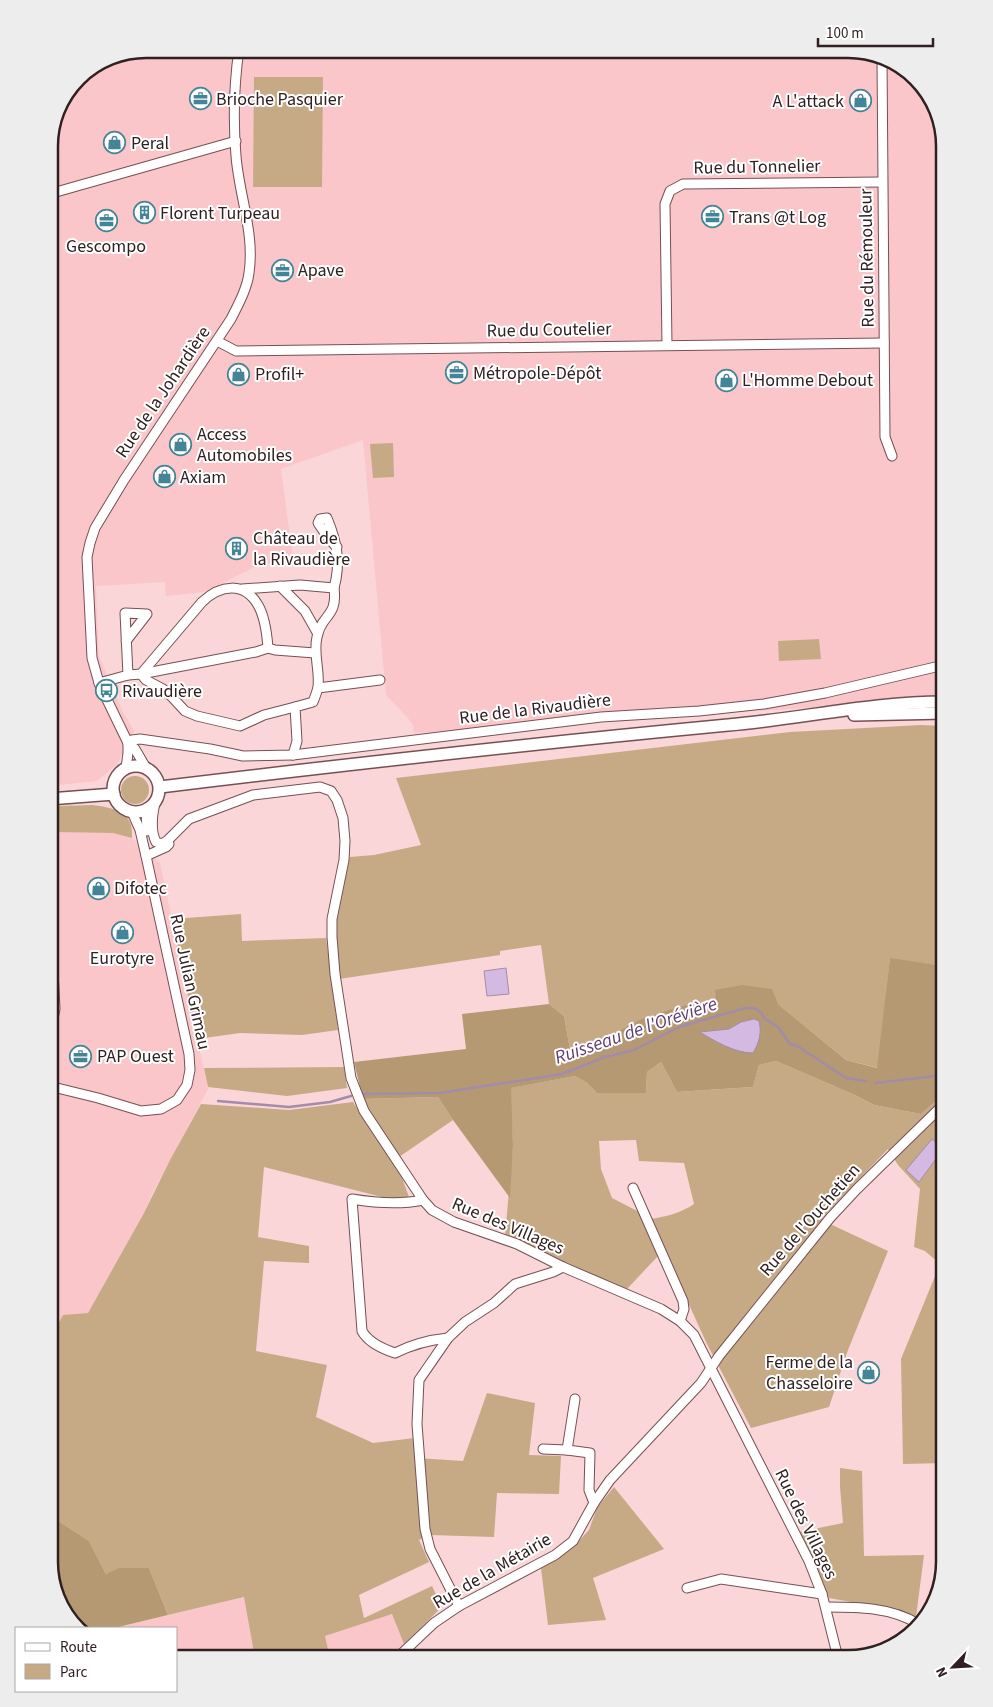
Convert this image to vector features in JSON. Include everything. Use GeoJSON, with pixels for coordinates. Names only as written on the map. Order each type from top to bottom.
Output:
{"type":"FeatureCollection","features":[{"type":"Feature","properties":{"kind":"main road"},"geometry":{"type":"LineString","coordinates":[[160,786],[787,718],[873,706],[936,702]]}},
{"type":"Feature","properties":{"kind":"main road"},"geometry":{"type":"LineString","coordinates":[[787,718],[936,713]]}},
{"type":"Feature","properties":{"kind":"main road"},"geometry":{"type":"LineString","coordinates":[[138,766],[146,768],[154,773],[160,786],[159,795],[150,807],[132,812],[120,806],[114,794],[116,777],[126,768],[138,766]]}},
{"type":"Feature","properties":{"kind":"main road"},"geometry":{"type":"LineString","coordinates":[[58,798],[114,794]]}},
{"type":"Feature","properties":{"kind":"street","name":"Rue de la Johardière"},"geometry":{"type":"LineString","coordinates":[[146,768],[128,743],[99,683],[92,658],[87,557],[95,528],[124,480],[231,319],[249,274],[250,244],[236,156],[235,101],[238,58]]}},
{"type":"Feature","properties":{"kind":"street","name":"Rue du Rémouleur"},"geometry":{"type":"LineString","coordinates":[[882,65],[885,436],[892,456]]}},
{"type":"Feature","properties":{"kind":"street"},"geometry":{"type":"LineString","coordinates":[[58,191],[236,141]]}},
{"type":"Feature","properties":{"kind":"street","name":"Rue du Tonnelier"},"geometry":{"type":"LineString","coordinates":[[667,345],[665,204],[670,191],[683,184],[882,182]]}},
{"type":"Feature","properties":{"kind":"street","name":"Rue du Coutelier"},"geometry":{"type":"LineString","coordinates":[[217,341],[236,350],[884,344]]}},
{"type":"Feature","properties":{"kind":"street"},"geometry":{"type":"LineString","coordinates":[[141,674],[146,680],[163,689],[185,711],[197,716],[240,726],[264,715],[313,702],[318,688],[315,653],[319,629],[334,606],[334,588],[338,568],[337,547]]}},
{"type":"Feature","properties":{"kind":"street"},"geometry":{"type":"LineString","coordinates":[[141,674],[210,594],[232,588],[300,585],[334,588]]}},
{"type":"Feature","properties":{"kind":"street"},"geometry":{"type":"LineString","coordinates":[[280,586],[305,611],[318,634]]}},
{"type":"Feature","properties":{"kind":"street"},"geometry":{"type":"LineString","coordinates":[[242,589],[258,605],[268,648]]}},
{"type":"Feature","properties":{"kind":"street"},"geometry":{"type":"LineString","coordinates":[[126,641],[128,674]]}},
{"type":"Feature","properties":{"kind":"street"},"geometry":{"type":"LineString","coordinates":[[99,683],[128,674],[141,674],[256,652],[268,648],[315,653]]}},
{"type":"Feature","properties":{"kind":"street","name":"Rue de la Rivaudière"},"geometry":{"type":"LineString","coordinates":[[128,743],[132,740],[140,739],[210,749],[243,756],[293,755],[601,717],[699,711],[764,704],[825,693],[936,667]]}},
{"type":"Feature","properties":{"kind":"street"},"geometry":{"type":"LineString","coordinates":[[318,688],[380,680]]}},
{"type":"Feature","properties":{"kind":"street"},"geometry":{"type":"LineString","coordinates":[[293,755],[296,741],[295,707]]}},
{"type":"Feature","properties":{"kind":"street"},"geometry":{"type":"LineString","coordinates":[[126,768],[128,743]]}},
{"type":"Feature","properties":{"kind":"street","name":"Rue des Villages"},"geometry":{"type":"LineString","coordinates":[[175,833],[189,819],[252,795],[320,787],[331,791],[337,800],[343,818],[345,841],[344,860],[332,919],[336,984],[351,1078],[364,1110],[423,1200],[432,1210],[454,1222],[517,1244],[563,1267],[661,1309],[680,1321],[694,1335],[809,1561],[826,1607],[836,1650]]}},
{"type":"Feature","properties":{"kind":"street"},"geometry":{"type":"LineString","coordinates":[[150,807],[153,812],[153,836],[156,842],[162,844],[175,833]]}},
{"type":"Feature","properties":{"kind":"street","name":"Rue Julian Grimau"},"geometry":{"type":"LineString","coordinates":[[146,856],[150,807]]}},
{"type":"Feature","properties":{"kind":"street","name":"Rue Julian Grimau"},"geometry":{"type":"LineString","coordinates":[[58,1088],[141,1111],[160,1109],[176,1100],[187,1085],[190,1070],[189,1054],[140,830],[132,812]]}},
{"type":"Feature","properties":{"kind":"street"},"geometry":{"type":"LineString","coordinates":[[146,856],[166,848],[175,833]]}},
{"type":"Feature","properties":{"kind":"street","name":"Rue de l'Ouchetien"},"geometry":{"type":"LineString","coordinates":[[711,1367],[830,1218],[857,1188],[936,1112]]}},
{"type":"Feature","properties":{"kind":"street"},"geometry":{"type":"LineString","coordinates":[[633,1188],[683,1301],[684,1309],[680,1321]]}},
{"type":"Feature","properties":{"kind":"street"},"geometry":{"type":"LineString","coordinates":[[423,1200],[409,1203],[380,1203],[352,1199],[362,1332],[365,1337],[386,1350],[395,1353],[425,1340],[448,1338]]}},
{"type":"Feature","properties":{"kind":"street"},"geometry":{"type":"LineString","coordinates":[[459,1606],[430,1549],[424,1529],[417,1424],[419,1380],[448,1338],[465,1322],[494,1303],[515,1284],[563,1267]]}},
{"type":"Feature","properties":{"kind":"street","name":"Rue de la Métairie"},"geometry":{"type":"LineString","coordinates":[[406,1649],[434,1623],[459,1606],[555,1555],[574,1541],[594,1503],[610,1480],[631,1455],[701,1383],[711,1367]]}},
{"type":"Feature","properties":{"kind":"street"},"geometry":{"type":"LineString","coordinates":[[567,1450],[575,1399]]}},
{"type":"Feature","properties":{"kind":"street"},"geometry":{"type":"LineString","coordinates":[[543,1449],[590,1453],[589,1490],[594,1503]]}},
{"type":"Feature","properties":{"kind":"street"},"geometry":{"type":"LineString","coordinates":[[687,1588],[720,1579],[822,1594]]}},
{"type":"Feature","properties":{"kind":"street"},"geometry":{"type":"LineString","coordinates":[[826,1607],[855,1607],[897,1613],[912,1621]]}},
{"type":"Feature","properties":{"kind":"shaded area"},"geometry":{"type":"Polygon","coordinates":[[[134,58],[853,58],[865,59],[887,67],[906,79],[914,87],[931,117],[936,145],[936,700],[414,733],[413,725],[408,718],[386,695],[363,440],[281,469],[293,559],[257,566],[204,592],[166,596],[165,582],[96,586],[99,656],[122,710],[134,731],[117,764],[97,781],[58,785],[58,134],[62,117],[69,101],[87,79],[112,64],[134,58]]]}},
{"type":"Feature","properties":{"kind":"shaded area"},"geometry":{"type":"Polygon","coordinates":[[[58,832],[113,833],[132,838],[160,863],[208,1089],[153,1192],[144,1213],[88,1313],[58,1335],[58,832]]]}},
{"type":"Feature","properties":{"kind":"shaded area"},"geometry":{"type":"Polygon","coordinates":[[[890,958],[936,965],[936,1101],[921,1114],[874,1105],[776,1061],[759,1065],[753,1087],[677,1092],[661,1062],[647,1072],[646,1093],[597,1093],[587,1083],[575,1076],[511,1088],[513,1145],[510,1198],[438,1097],[363,1099],[354,1062],[466,1049],[462,1014],[549,1004],[564,1016],[571,1055],[643,1018],[680,1006],[716,999],[715,990],[742,985],[772,989],[778,1004],[846,1060],[877,1068],[890,958]]]}},
{"type":"Feature","properties":{"kind":"shaded area"},"geometry":{"type":"Polygon","coordinates":[[[506,968],[509,994],[487,996],[484,971],[506,968]]]}},
{"type":"Feature","properties":{"kind":"shaded area"},"geometry":{"type":"Polygon","coordinates":[[[754,1019],[759,1021],[760,1034],[753,1053],[732,1049],[700,1032],[729,1029],[741,1022],[754,1019]]]}},
{"type":"Feature","properties":{"kind":"shaded area"},"geometry":{"type":"Polygon","coordinates":[[[932,1139],[936,1142],[936,1159],[919,1182],[906,1170],[932,1139]]]}},
{"type":"Feature","properties":{"kind":"shaded area"},"geometry":{"type":"Polygon","coordinates":[[[58,1519],[89,1541],[106,1574],[119,1568],[149,1568],[168,1615],[118,1627],[86,1627],[72,1610],[59,1579],[58,1519]]]}},
{"type":"Feature","properties":{"kind":"shaded area"},"geometry":{"type":"Polygon","coordinates":[[[245,1597],[254,1649],[178,1649],[178,1627],[118,1627],[245,1597]]]}},
{"type":"Feature","properties":{"kind":"shaded area"},"geometry":{"type":"Polygon","coordinates":[[[392,1614],[404,1644],[410,1649],[328,1649],[325,1636],[392,1614]]]}},
{"type":"Feature","properties":{"kind":"green space"},"geometry":{"type":"Polygon","coordinates":[[[254,77],[323,77],[322,187],[253,187],[254,77]]]}},
{"type":"Feature","properties":{"kind":"green space"},"geometry":{"type":"Polygon","coordinates":[[[393,443],[394,477],[373,478],[370,444],[393,443]]]}},
{"type":"Feature","properties":{"kind":"green space"},"geometry":{"type":"Polygon","coordinates":[[[819,639],[821,659],[779,661],[778,641],[819,639]]]}},
{"type":"Feature","properties":{"kind":"green space"},"geometry":{"type":"Polygon","coordinates":[[[936,726],[936,965],[890,959],[878,1068],[846,1060],[778,1004],[716,999],[680,1006],[643,1018],[571,1055],[564,1016],[549,1004],[541,945],[500,951],[500,955],[339,979],[336,919],[350,857],[374,855],[421,845],[396,778],[790,732],[936,726]]]}},
{"type":"Feature","properties":{"kind":"green space"},"geometry":{"type":"Polygon","coordinates":[[[135,776],[145,780],[149,790],[145,800],[135,804],[125,800],[121,790],[125,780],[135,776]]]}},
{"type":"Feature","properties":{"kind":"green space"},"geometry":{"type":"Polygon","coordinates":[[[93,805],[116,810],[129,820],[132,838],[113,833],[58,832],[58,806],[93,805]]]}},
{"type":"Feature","properties":{"kind":"green space"},"geometry":{"type":"Polygon","coordinates":[[[241,914],[242,941],[326,938],[338,1030],[302,1035],[240,1033],[197,1039],[172,919],[241,914]]]}},
{"type":"Feature","properties":{"kind":"green space"},"geometry":{"type":"Polygon","coordinates":[[[776,1061],[874,1105],[921,1114],[936,1101],[936,1261],[925,1251],[914,1247],[920,1189],[898,1165],[888,1149],[822,1218],[830,1224],[888,1251],[848,1350],[829,1407],[751,1428],[707,1344],[650,1219],[673,1214],[694,1204],[684,1163],[639,1161],[636,1140],[599,1141],[601,1169],[612,1198],[641,1213],[659,1255],[626,1290],[505,1236],[513,1145],[510,1088],[575,1076],[587,1083],[597,1093],[646,1093],[647,1072],[661,1062],[677,1092],[753,1087],[759,1065],[776,1061]]]}},
{"type":"Feature","properties":{"kind":"green space"},"geometry":{"type":"Polygon","coordinates":[[[344,1067],[347,1088],[287,1096],[208,1087],[204,1068],[344,1067]]]}},
{"type":"Feature","properties":{"kind":"green space"},"geometry":{"type":"Polygon","coordinates":[[[438,1097],[453,1120],[399,1157],[363,1099],[438,1097]]]}},
{"type":"Feature","properties":{"kind":"green space"},"geometry":{"type":"Polygon","coordinates":[[[353,1102],[401,1175],[410,1200],[394,1200],[264,1167],[258,1237],[309,1246],[309,1263],[264,1261],[256,1351],[327,1365],[316,1417],[373,1443],[415,1438],[417,1458],[463,1461],[487,1393],[535,1403],[529,1455],[561,1456],[559,1494],[497,1493],[494,1537],[430,1535],[419,1540],[429,1562],[359,1595],[364,1618],[432,1586],[442,1607],[404,1644],[392,1614],[325,1636],[328,1649],[253,1649],[244,1597],[168,1615],[149,1568],[106,1574],[89,1541],[58,1519],[58,1324],[63,1315],[88,1313],[144,1213],[170,1160],[201,1104],[289,1110],[353,1102]]]}},
{"type":"Feature","properties":{"kind":"green space"},"geometry":{"type":"Polygon","coordinates":[[[936,1274],[936,1463],[903,1464],[901,1359],[936,1274]]]}},
{"type":"Feature","properties":{"kind":"green space"},"geometry":{"type":"Polygon","coordinates":[[[840,1468],[862,1471],[864,1556],[924,1555],[916,1617],[900,1611],[829,1598],[799,1532],[843,1523],[840,1468]]]}},
{"type":"Feature","properties":{"kind":"green space"},"geometry":{"type":"Polygon","coordinates":[[[614,1487],[664,1549],[593,1578],[606,1620],[548,1625],[541,1568],[576,1544],[589,1530],[597,1508],[614,1487]]]}},
{"type":"Feature","properties":{"kind":"waterway","name":"Ruisseau de l'Orévière"},"geometry":{"type":"LineString","coordinates":[[362,1094],[440,1093],[562,1074],[605,1057],[634,1050],[679,1027],[745,1008],[754,1008],[761,1012],[764,1018],[779,1028],[789,1043],[799,1047],[846,1078],[866,1081]]}},
{"type":"Feature","properties":{"kind":"waterway","name":"Ruisseau de l'Orévière"},"geometry":{"type":"LineString","coordinates":[[875,1083],[936,1076]]}},
{"type":"Feature","properties":{"kind":"waterway","name":"Ruisseau de l'Orévière"},"geometry":{"type":"LineString","coordinates":[[218,1101],[289,1107],[330,1102],[351,1096]]}},
{"type":"Feature","properties":{"kind":"place","name":"Brioche Pasquier"},"geometry":{"type":"Point","coordinates":[200,99]}},
{"type":"Feature","properties":{"kind":"place","name":"A L'attack"},"geometry":{"type":"Point","coordinates":[860,101]}},
{"type":"Feature","properties":{"kind":"place","name":"Peral"},"geometry":{"type":"Point","coordinates":[115,143]}},
{"type":"Feature","properties":{"kind":"place","name":"Florent Turpeau"},"geometry":{"type":"Point","coordinates":[144,213]}},
{"type":"Feature","properties":{"kind":"place","name":"Trans @t Log"},"geometry":{"type":"Point","coordinates":[713,217]}},
{"type":"Feature","properties":{"kind":"place","name":"Gescompo"},"geometry":{"type":"Point","coordinates":[106,221]}},
{"type":"Feature","properties":{"kind":"place","name":"Apave"},"geometry":{"type":"Point","coordinates":[282,270]}},
{"type":"Feature","properties":{"kind":"place","name":"Métropole-Dépôt"},"geometry":{"type":"Point","coordinates":[457,373]}},
{"type":"Feature","properties":{"kind":"place","name":"Profil+"},"geometry":{"type":"Point","coordinates":[239,374]}},
{"type":"Feature","properties":{"kind":"place","name":"L'Homme Debout"},"geometry":{"type":"Point","coordinates":[726,380]}},
{"type":"Feature","properties":{"kind":"place","name":"Access Automobiles"},"geometry":{"type":"Point","coordinates":[181,444]}},
{"type":"Feature","properties":{"kind":"place","name":"Axiam"},"geometry":{"type":"Point","coordinates":[164,477]}},
{"type":"Feature","properties":{"kind":"place","name":"Château de la Rivaudière"},"geometry":{"type":"Point","coordinates":[237,548]}},
{"type":"Feature","properties":{"kind":"place","name":"Rivaudière"},"geometry":{"type":"Point","coordinates":[106,691]}},
{"type":"Feature","properties":{"kind":"place","name":"Difotec"},"geometry":{"type":"Point","coordinates":[98,888]}},
{"type":"Feature","properties":{"kind":"place","name":"Eurotyre"},"geometry":{"type":"Point","coordinates":[122,933]}},
{"type":"Feature","properties":{"kind":"place","name":"PAP Ouest"},"geometry":{"type":"Point","coordinates":[81,1056]}},
{"type":"Feature","properties":{"kind":"place","name":"Ferme de la Chasseloire"},"geometry":{"type":"Point","coordinates":[869,1372]}}]}
